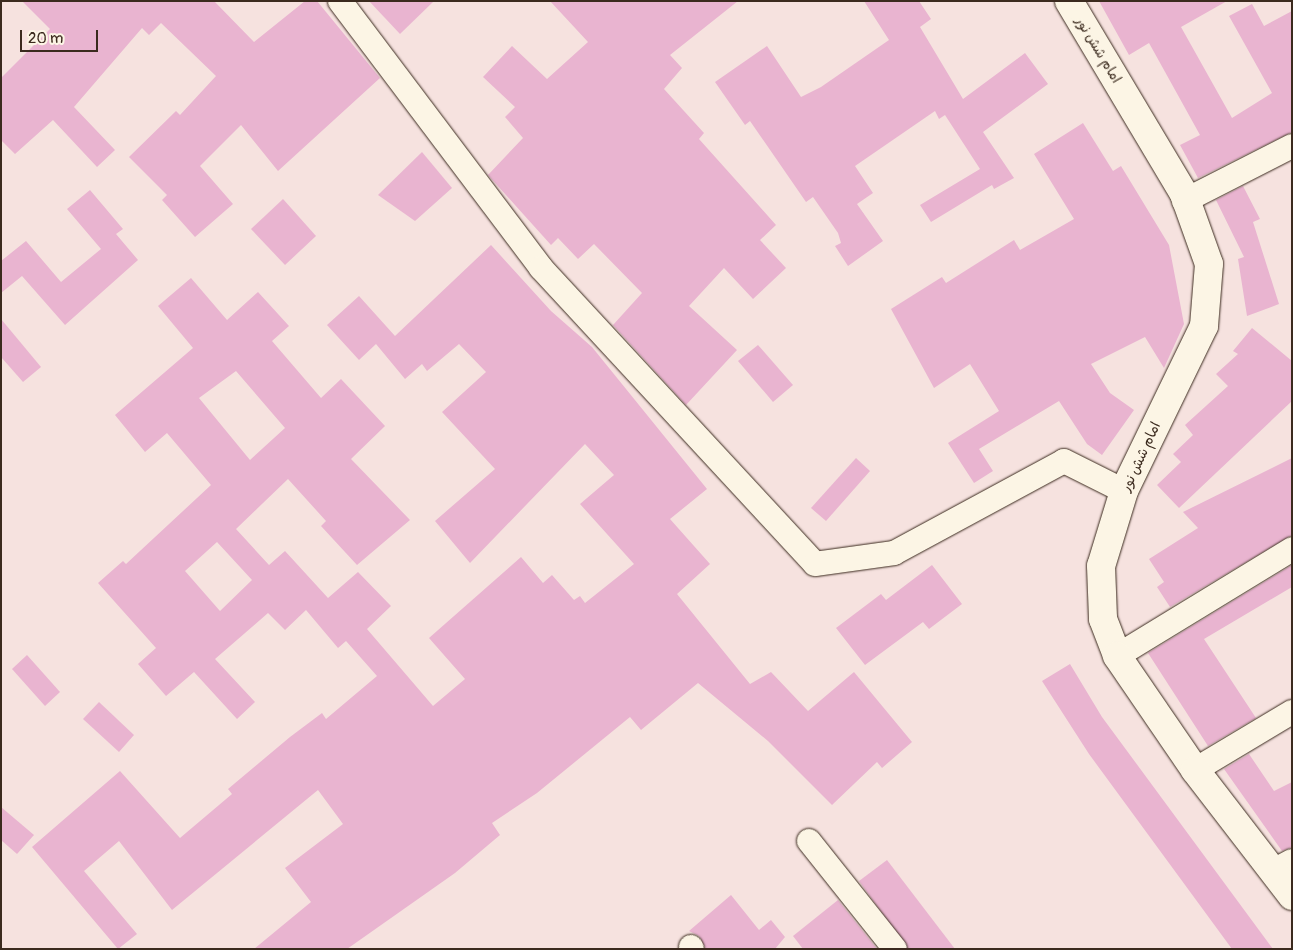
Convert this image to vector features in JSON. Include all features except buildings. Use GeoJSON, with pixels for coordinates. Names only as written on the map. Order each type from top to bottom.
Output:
{"type":"FeatureCollection","features":[{"type":"Feature","properties":{"kind":"street"},"geometry":{"type":"LineString","coordinates":[[340,1],[541,268],[815,564],[894,553],[1064,461],[1124,491]]}},
{"type":"Feature","properties":{"kind":"street","name":"امام شش نور"},"geometry":{"type":"LineString","coordinates":[[1069,1],[1184,201],[1209,264],[1204,326],[1124,491],[1101,566],[1103,619],[1117,656],[1195,770],[1282,866],[1292,896]]}},
{"type":"Feature","properties":{"kind":"street"},"geometry":{"type":"LineString","coordinates":[[1184,201],[1292,146]]}},
{"type":"Feature","properties":{"kind":"street"},"geometry":{"type":"LineString","coordinates":[[1117,656],[1292,549]]}},
{"type":"Feature","properties":{"kind":"street"},"geometry":{"type":"LineString","coordinates":[[1195,770],[1292,712]]}},
{"type":"Feature","properties":{"kind":"street"},"geometry":{"type":"LineString","coordinates":[[809,841],[895,949]]}}]}
